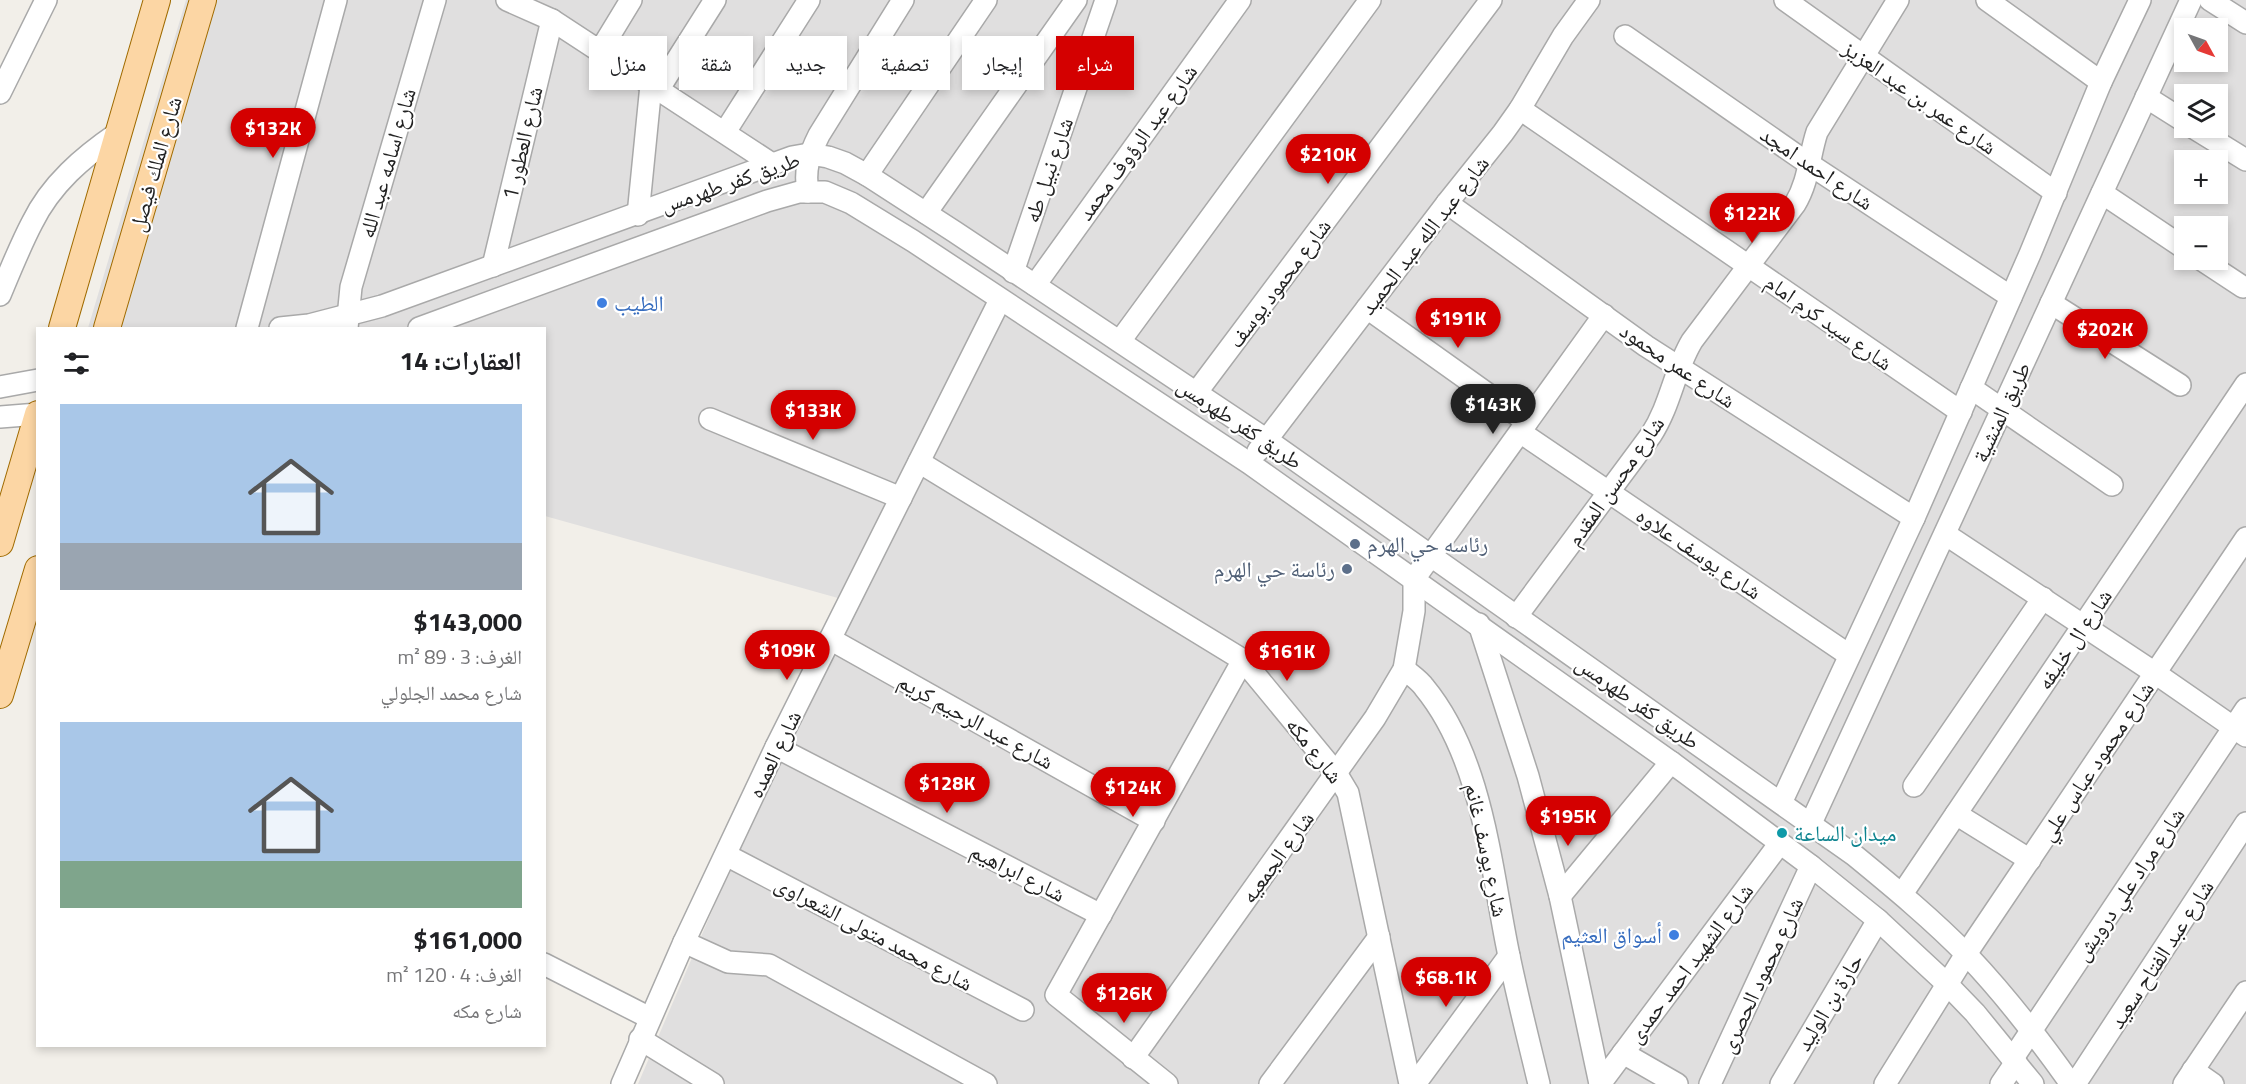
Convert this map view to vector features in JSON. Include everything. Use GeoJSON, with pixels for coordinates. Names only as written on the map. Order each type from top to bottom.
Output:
{"type":"FeatureCollection","features":[{"type":"Feature","properties":{"kind":"main road","name":"شارع الملك فيصل"},"geometry":{"type":"LineString","coordinates":[[62,327],[157,0]]}},
{"type":"Feature","properties":{"kind":"main road","name":"شارع الملك فيصل"},"geometry":{"type":"LineString","coordinates":[[107,327],[203,0]]}},
{"type":"Feature","properties":{"kind":"main road"},"geometry":{"type":"LineString","coordinates":[[0,543],[36,421]]}},
{"type":"Feature","properties":{"kind":"main road"},"geometry":{"type":"LineString","coordinates":[[0,695],[36,576]]}},
{"type":"Feature","properties":{"kind":"street"},"geometry":{"type":"LineString","coordinates":[[0,93],[46,0]]}},
{"type":"Feature","properties":{"kind":"street"},"geometry":{"type":"LineString","coordinates":[[247,327],[336,0]]}},
{"type":"Feature","properties":{"kind":"street","name":"شارع اسامه عبد الله"},"geometry":{"type":"LineString","coordinates":[[347,322],[351,288],[435,0]]}},
{"type":"Feature","properties":{"kind":"street"},"geometry":{"type":"LineString","coordinates":[[507,0],[534,5],[552,20],[589,44]]}},
{"type":"Feature","properties":{"kind":"street"},"geometry":{"type":"LineString","coordinates":[[609,36],[631,0]]}},
{"type":"Feature","properties":{"kind":"street"},"geometry":{"type":"LineString","coordinates":[[667,70],[715,0]]}},
{"type":"Feature","properties":{"kind":"street"},"geometry":{"type":"LineString","coordinates":[[724,132],[809,0]]}},
{"type":"Feature","properties":{"kind":"street"},"geometry":{"type":"LineString","coordinates":[[808,192],[806,166],[809,154],[903,0]]}},
{"type":"Feature","properties":{"kind":"street"},"geometry":{"type":"LineString","coordinates":[[867,175],[986,0]]}},
{"type":"Feature","properties":{"kind":"street"},"geometry":{"type":"LineString","coordinates":[[926,213],[1076,0]]}},
{"type":"Feature","properties":{"kind":"street","name":"شارع نبيل طه"},"geometry":{"type":"LineString","coordinates":[[1013,272],[1106,0]]}},
{"type":"Feature","properties":{"kind":"street","name":"شارع عبد الرؤوف محمد"},"geometry":{"type":"LineString","coordinates":[[1035,285],[1240,0]]}},
{"type":"Feature","properties":{"kind":"street"},"geometry":{"type":"LineString","coordinates":[[1120,341],[1370,0]]}},
{"type":"Feature","properties":{"kind":"street","name":"شارع محمود يوسف"},"geometry":{"type":"LineString","coordinates":[[1196,393],[1491,0]]}},
{"type":"Feature","properties":{"kind":"street","name":"شارع عبد الله عبد الحميد"},"geometry":{"type":"LineString","coordinates":[[1249,463],[1520,109],[1563,36],[1589,0]]}},
{"type":"Feature","properties":{"kind":"street","name":"شارع عمر بن عبد العزيز"},"geometry":{"type":"LineString","coordinates":[[1785,0],[2056,193]]}},
{"type":"Feature","properties":{"kind":"street","name":"شارع محسن المقدم"},"geometry":{"type":"LineString","coordinates":[[1516,616],[1659,423],[1692,341],[1801,195],[1818,132],[1898,0]]}},
{"type":"Feature","properties":{"kind":"street"},"geometry":{"type":"LineString","coordinates":[[1987,0],[2101,82]]}},
{"type":"Feature","properties":{"kind":"street","name":"طريق المنشية"},"geometry":{"type":"LineString","coordinates":[[1781,803],[1914,518],[2056,193],[2101,82],[2140,0]]}},
{"type":"Feature","properties":{"kind":"street","name":"طريق المنشية"},"geometry":{"type":"LineString","coordinates":[[1811,824],[2191,0]]}},
{"type":"Feature","properties":{"kind":"street"},"geometry":{"type":"LineString","coordinates":[[2210,0],[2246,23]]}},
{"type":"Feature","properties":{"kind":"street","name":"شارع العطور 1"},"geometry":{"type":"LineString","coordinates":[[493,266],[552,20]]}},
{"type":"Feature","properties":{"kind":"street","name":"شارع احمد امجد"},"geometry":{"type":"LineString","coordinates":[[1625,36],[1809,164],[2011,297]]}},
{"type":"Feature","properties":{"kind":"street"},"geometry":{"type":"LineString","coordinates":[[638,214],[655,90]]}},
{"type":"Feature","properties":{"kind":"street"},"geometry":{"type":"LineString","coordinates":[[660,90],[772,164]]}},
{"type":"Feature","properties":{"kind":"street"},"geometry":{"type":"LineString","coordinates":[[2146,97],[2174,115]]}},
{"type":"Feature","properties":{"kind":"street","name":"شارع سيد كرم امام"},"geometry":{"type":"LineString","coordinates":[[1520,109],[1961,412]]}},
{"type":"Feature","properties":{"kind":"street"},"geometry":{"type":"LineString","coordinates":[[0,295],[32,222],[49,196],[84,158],[118,133]]}},
{"type":"Feature","properties":{"kind":"street"},"geometry":{"type":"LineString","coordinates":[[2210,138],[2246,160]]}},
{"type":"Feature","properties":{"kind":"street","name":"طريق كفر طهرمس"},"geometry":{"type":"LineString","coordinates":[[290,327],[347,322],[792,157],[809,154],[828,157],[867,175],[926,213],[1266,440],[1854,855],[1902,894],[1966,954],[2032,1030],[2073,1084]]}},
{"type":"Feature","properties":{"kind":"street","name":"طريق كفر طهرمس"},"geometry":{"type":"LineString","coordinates":[[422,327],[767,201],[799,192],[825,192],[851,202],[1249,463],[1479,624],[1811,866],[1878,920],[1947,984],[1975,1013],[2033,1084]]}},
{"type":"Feature","properties":{"kind":"street"},"geometry":{"type":"LineString","coordinates":[[2102,193],[2174,241]]}},
{"type":"Feature","properties":{"kind":"street","name":"شارع عمر محمود"},"geometry":{"type":"LineString","coordinates":[[1447,203],[1680,367],[1914,518]]}},
{"type":"Feature","properties":{"kind":"street"},"geometry":{"type":"LineString","coordinates":[[2217,270],[2243,287]]}},
{"type":"Feature","properties":{"kind":"street","name":"شارع العمده"},"geometry":{"type":"LineString","coordinates":[[622,1084],[684,942],[776,747],[1000,300]]}},
{"type":"Feature","properties":{"kind":"street"},"geometry":{"type":"LineString","coordinates":[[2051,303],[2180,385]]}},
{"type":"Feature","properties":{"kind":"street","name":"شارع يوسف علاوه"},"geometry":{"type":"LineString","coordinates":[[1367,308],[1609,492],[1849,655]]}},
{"type":"Feature","properties":{"kind":"street"},"geometry":{"type":"LineString","coordinates":[[1413,579],[1604,315]]}},
{"type":"Feature","properties":{"kind":"street"},"geometry":{"type":"LineString","coordinates":[[0,387],[36,380]]}},
{"type":"Feature","properties":{"kind":"street","name":"شارع ال خليفه"},"geometry":{"type":"LineString","coordinates":[[1902,894],[2246,384]]}},
{"type":"Feature","properties":{"kind":"street"},"geometry":{"type":"LineString","coordinates":[[1971,388],[2001,411],[2112,485]]}},
{"type":"Feature","properties":{"kind":"street"},"geometry":{"type":"LineString","coordinates":[[0,417],[36,414]]}},
{"type":"Feature","properties":{"kind":"street"},"geometry":{"type":"LineString","coordinates":[[710,419],[901,498]]}},
{"type":"Feature","properties":{"kind":"street","name":"شارع مكه"},"geometry":{"type":"LineString","coordinates":[[919,462],[1243,660],[1336,773],[1348,793],[1412,1084]]}},
{"type":"Feature","properties":{"kind":"street"},"geometry":{"type":"LineString","coordinates":[[1945,534],[2240,732]]}},
{"type":"Feature","properties":{"kind":"street","name":"شارع محمود عباس علي"},"geometry":{"type":"LineString","coordinates":[[1885,1084],[1966,954],[2246,538]]}},
{"type":"Feature","properties":{"kind":"street","name":"شارع الجمعيه"},"geometry":{"type":"LineString","coordinates":[[1133,1058],[1375,718],[1404,669],[1414,611],[1413,579]]}},
{"type":"Feature","properties":{"kind":"street"},"geometry":{"type":"LineString","coordinates":[[1914,786],[2043,598]]}},
{"type":"Feature","properties":{"kind":"street"},"geometry":{"type":"LineString","coordinates":[[1479,624],[1528,776],[1560,896],[1600,1084]]}},
{"type":"Feature","properties":{"kind":"street","name":"شارع عبد الرحيم كريم"},"geometry":{"type":"LineString","coordinates":[[830,639],[1154,821]]}},
{"type":"Feature","properties":{"kind":"street"},"geometry":{"type":"LineString","coordinates":[[1167,1084],[1056,994],[1243,660]]}},
{"type":"Feature","properties":{"kind":"street","name":"شارع يوسف غانم"},"geometry":{"type":"LineString","coordinates":[[1404,669],[1423,685],[1439,708],[1455,735],[1468,766],[1485,832],[1509,956],[1539,1084]]}},
{"type":"Feature","properties":{"kind":"street","name":"شارع مراد علي درويش"},"geometry":{"type":"LineString","coordinates":[[2001,1084],[2032,1030],[2240,732],[2246,709]]}},
{"type":"Feature","properties":{"kind":"street","name":"شارع ابراهيم"},"geometry":{"type":"LineString","coordinates":[[776,747],[1101,915]]}},
{"type":"Feature","properties":{"kind":"street"},"geometry":{"type":"LineString","coordinates":[[1560,896],[1671,762]]}},
{"type":"Feature","properties":{"kind":"street"},"geometry":{"type":"LineString","coordinates":[[1956,814],[2030,860]]}},
{"type":"Feature","properties":{"kind":"street","name":"شارع عبد الفتاح سعيد"},"geometry":{"type":"LineString","coordinates":[[2073,1084],[2246,823]]}},
{"type":"Feature","properties":{"kind":"street","name":"شارع الشهيد احمد حمدى"},"geometry":{"type":"LineString","coordinates":[[1600,1084],[1780,843]]}},
{"type":"Feature","properties":{"kind":"street","name":"شارع محمد متولى الشعراوى"},"geometry":{"type":"LineString","coordinates":[[726,855],[1023,1010]]}},
{"type":"Feature","properties":{"kind":"street","name":"شارع محمود الحصرى"},"geometry":{"type":"LineString","coordinates":[[1710,1084],[1811,866]]}},
{"type":"Feature","properties":{"kind":"street","name":"حارة بن الوليد"},"geometry":{"type":"LineString","coordinates":[[1781,1084],[1878,920]]}},
{"type":"Feature","properties":{"kind":"street"},"geometry":{"type":"LineString","coordinates":[[1270,1084],[1379,937]]}},
{"type":"Feature","properties":{"kind":"street"},"geometry":{"type":"LineString","coordinates":[[684,942],[728,962],[769,965],[986,1084]]}},
{"type":"Feature","properties":{"kind":"street"},"geometry":{"type":"LineString","coordinates":[[1412,1084],[1509,956]]}},
{"type":"Feature","properties":{"kind":"street"},"geometry":{"type":"LineString","coordinates":[[546,965],[650,1017]]}},
{"type":"Feature","properties":{"kind":"street"},"geometry":{"type":"LineString","coordinates":[[2213,1084],[2189,1077],[2246,992]]}},
{"type":"Feature","properties":{"kind":"street"},"geometry":{"type":"LineString","coordinates":[[640,1039],[713,1084]]}},
{"type":"Feature","properties":{"kind":"street"},"geometry":{"type":"LineString","coordinates":[[1623,1053],[1677,1084]]}},
{"type":"Feature","properties":{"kind":"shaded area"},"geometry":{"type":"Polygon","coordinates":[[[186,0],[2246,0],[2246,1084],[638,1084],[845,600],[546,516],[546,327],[88,327],[186,0]]]}},
{"type":"Feature","properties":{"kind":"place","name":"الطيب"},"geometry":{"type":"Point","coordinates":[602,303]}},
{"type":"Feature","properties":{"kind":"place","name":"رئاسه حي الهرم"},"geometry":{"type":"Point","coordinates":[1355,544]}},
{"type":"Feature","properties":{"kind":"place","name":"رئاسة حي الهرم"},"geometry":{"type":"Point","coordinates":[1347,569]}},
{"type":"Feature","properties":{"kind":"place","name":"ميدان الساعة"},"geometry":{"type":"Point","coordinates":[1782,833]}},
{"type":"Feature","properties":{"kind":"place","name":"أسواق العثيم"},"geometry":{"type":"Point","coordinates":[1674,935]}}]}
